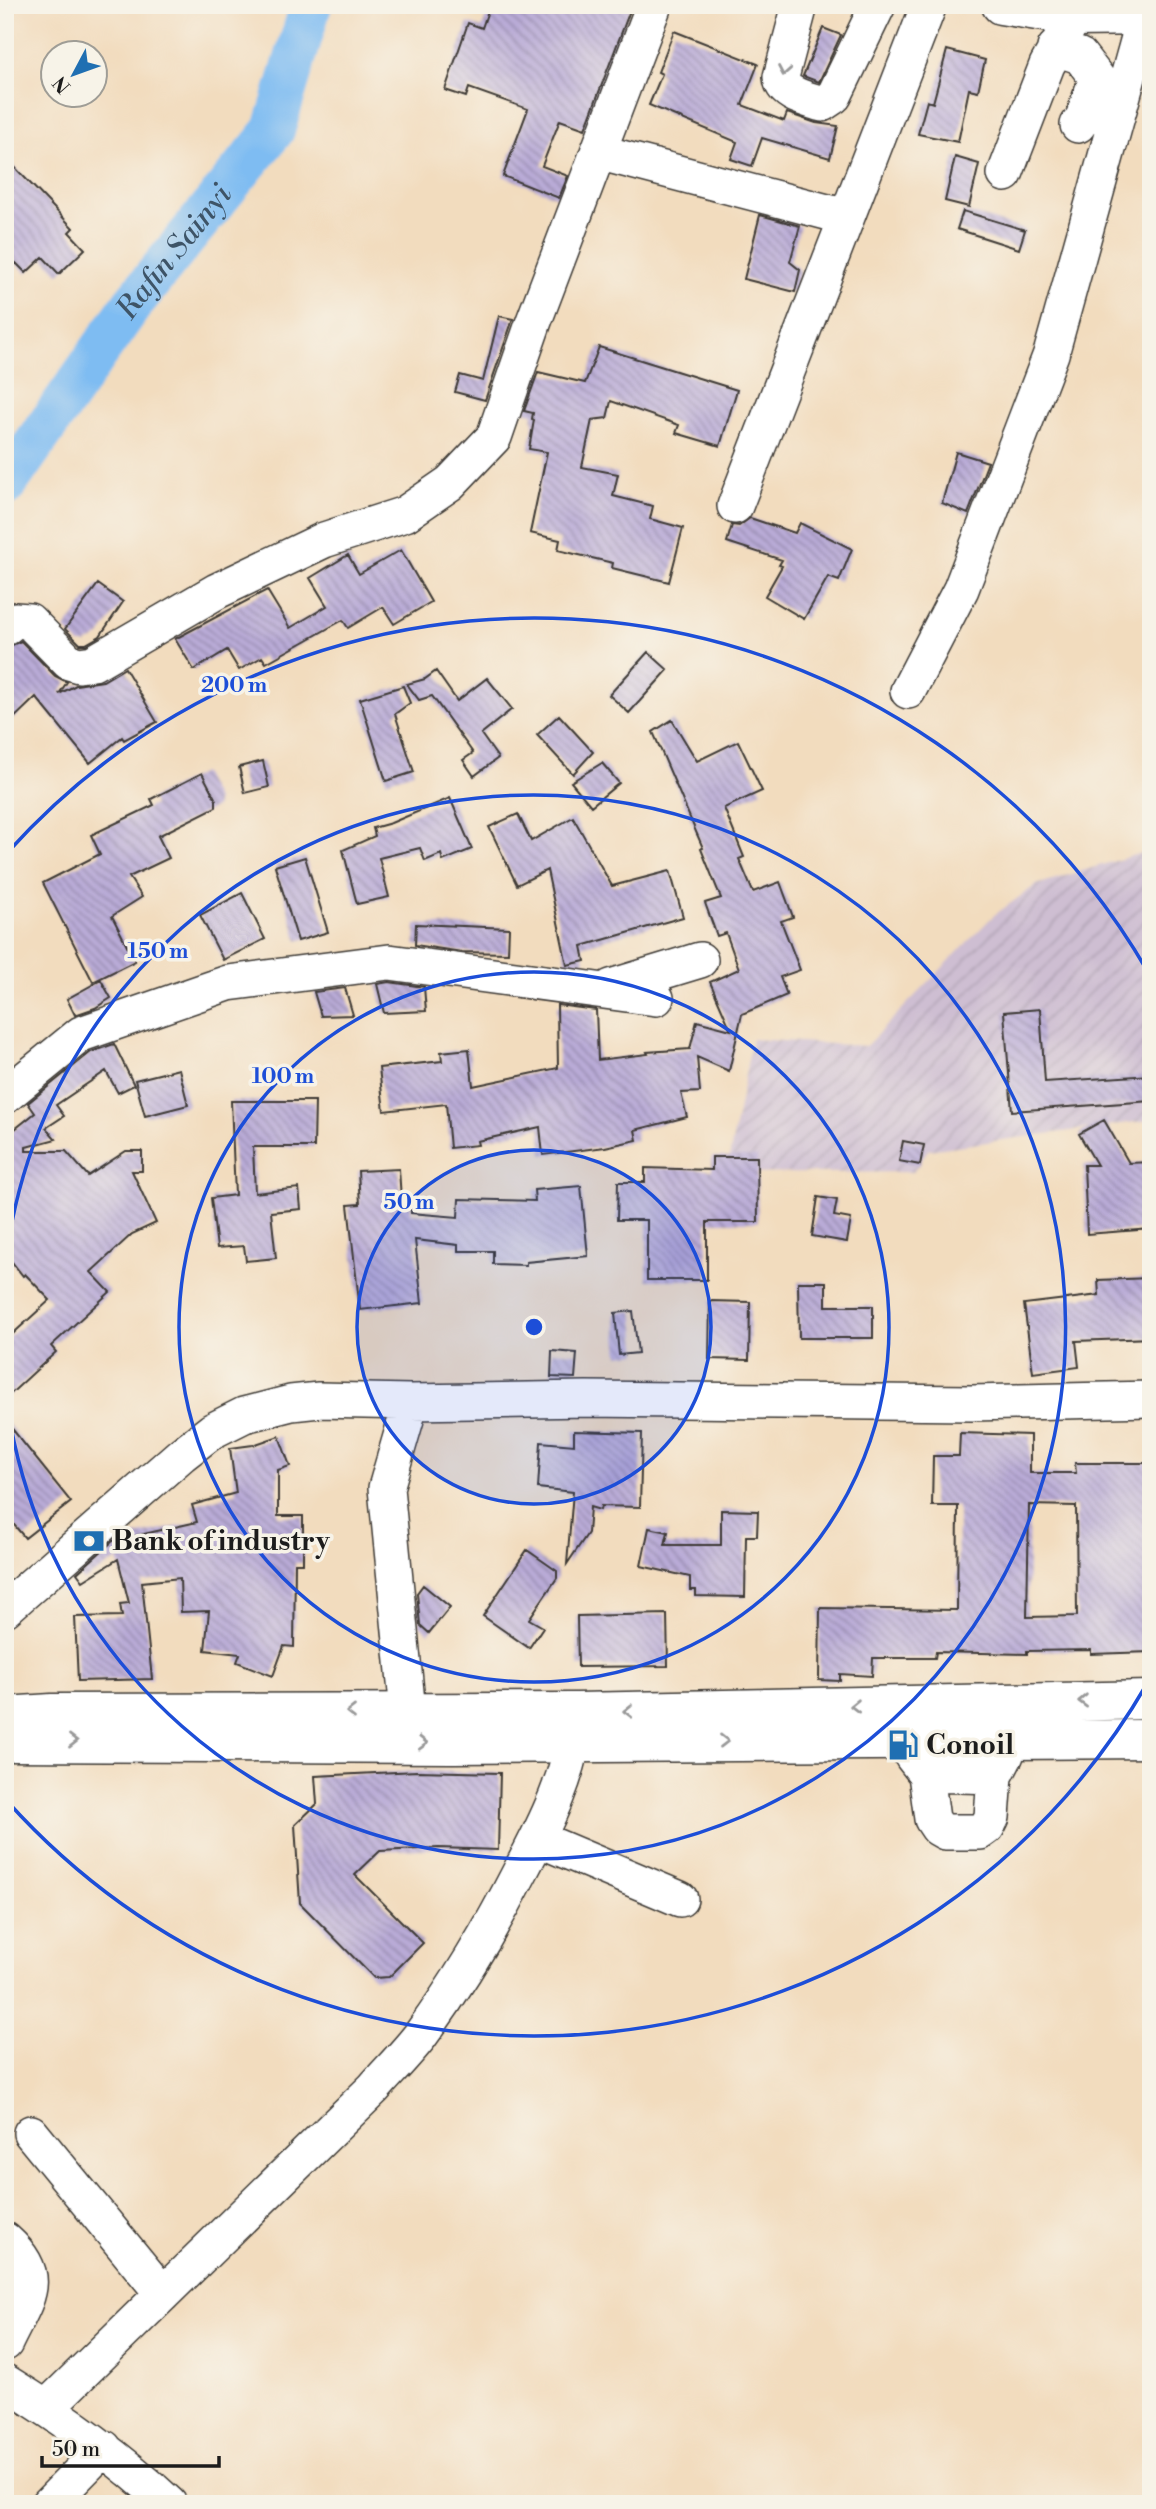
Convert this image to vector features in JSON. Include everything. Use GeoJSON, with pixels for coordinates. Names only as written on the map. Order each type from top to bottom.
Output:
{"type":"FeatureCollection","features":[{"type":"Feature","properties":{"kind":"main road"},"geometry":{"type":"LineString","coordinates":[[1001,5],[1064,32],[1148,16]]}},
{"type":"Feature","properties":{"kind":"main road"},"geometry":{"type":"LineString","coordinates":[[5,1742],[453,1744],[576,1727],[1151,1700]]}},
{"type":"Feature","properties":{"kind":"main road"},"geometry":{"type":"LineString","coordinates":[[5,1716],[52,1713],[408,1712],[576,1727],[899,1740],[1151,1739]]}},
{"type":"Feature","properties":{"kind":"street"},"geometry":{"type":"LineString","coordinates":[[5,628],[15,620],[29,621],[69,662],[79,666],[93,663],[217,591],[324,540],[405,514],[450,483],[494,437],[534,321],[654,5]]}},
{"type":"Feature","properties":{"kind":"street"},"geometry":{"type":"LineString","coordinates":[[800,5],[781,77],[782,84],[786,90],[822,104],[834,96],[878,5]]}},
{"type":"Feature","properties":{"kind":"street"},"geometry":{"type":"LineString","coordinates":[[735,506],[929,5]]}},
{"type":"Feature","properties":{"kind":"street"},"geometry":{"type":"LineString","coordinates":[[908,691],[961,589],[1051,354],[1148,16]]}},
{"type":"Feature","properties":{"kind":"street"},"geometry":{"type":"LineString","coordinates":[[1064,32],[1097,78],[1083,118],[1077,125]]}},
{"type":"Feature","properties":{"kind":"street"},"geometry":{"type":"LineString","coordinates":[[1005,174],[1064,32]]}},
{"type":"Feature","properties":{"kind":"street"},"geometry":{"type":"LineString","coordinates":[[598,152],[846,217]]}},
{"type":"Feature","properties":{"kind":"street"},"geometry":{"type":"LineString","coordinates":[[604,989],[700,960]]}},
{"type":"Feature","properties":{"kind":"street"},"geometry":{"type":"LineString","coordinates":[[5,1096],[80,1034],[228,983],[388,962],[656,998]]}},
{"type":"Feature","properties":{"kind":"street"},"geometry":{"type":"LineString","coordinates":[[5,1609],[212,1430],[244,1415],[291,1403],[319,1400],[411,1402],[600,1399],[972,1403],[1151,1399]]}},
{"type":"Feature","properties":{"kind":"street"},"geometry":{"type":"LineString","coordinates":[[408,1712],[386,1488],[411,1402]]}},
{"type":"Feature","properties":{"kind":"street"},"geometry":{"type":"LineString","coordinates":[[46,2408],[374,2088],[418,2038],[453,1988],[538,1839],[560,1790],[576,1727]]}},
{"type":"Feature","properties":{"kind":"street"},"geometry":{"type":"LineString","coordinates":[[899,1740],[926,1773],[932,1819],[938,1828],[945,1832],[980,1832],[992,1817],[995,1776],[1013,1739]]}},
{"type":"Feature","properties":{"kind":"street"},"geometry":{"type":"LineString","coordinates":[[926,1773],[995,1776]]}},
{"type":"Feature","properties":{"kind":"street"},"geometry":{"type":"LineString","coordinates":[[538,1839],[680,1899]]}},
{"type":"Feature","properties":{"kind":"street"},"geometry":{"type":"LineString","coordinates":[[31,2133],[163,2294]]}},
{"type":"Feature","properties":{"kind":"street"},"geometry":{"type":"LineString","coordinates":[[5,2240],[20,2253],[28,2270],[31,2287],[5,2343]]}},
{"type":"Feature","properties":{"kind":"street"},"geometry":{"type":"LineString","coordinates":[[5,2382],[104,2448],[169,2504]]}},
{"type":"Feature","properties":{"kind":"street"},"geometry":{"type":"LineString","coordinates":[[49,2504],[104,2448]]}},
{"type":"Feature","properties":{"kind":"shaded area"},"geometry":{"type":"Polygon","coordinates":[[[1151,850],[1151,1120],[928,1150],[913,1172],[726,1174],[752,1039],[866,1046],[993,916],[1036,885],[1151,850]]]}},
{"type":"Feature","properties":{"kind":"building"},"geometry":{"type":"Polygon","coordinates":[[[490,5],[632,5],[585,129],[560,120],[542,166],[568,176],[559,198],[503,176],[528,109],[469,88],[466,97],[445,90],[468,23],[482,28],[490,5]]]}},
{"type":"Feature","properties":{"kind":"building"},"geometry":{"type":"Polygon","coordinates":[[[823,28],[841,35],[819,82],[803,76],[823,28]]]}},
{"type":"Feature","properties":{"kind":"building"},"geometry":{"type":"Polygon","coordinates":[[[674,31],[758,64],[742,105],[784,121],[787,113],[816,123],[838,126],[830,158],[762,138],[752,166],[731,159],[737,142],[649,105],[662,74],[658,72],[674,31]]]}},
{"type":"Feature","properties":{"kind":"building"},"geometry":{"type":"Polygon","coordinates":[[[947,50],[985,60],[978,91],[969,89],[958,142],[918,134],[927,101],[933,103],[947,50]]]}},
{"type":"Feature","properties":{"kind":"building"},"geometry":{"type":"Polygon","coordinates":[[[5,157],[73,228],[69,232],[85,249],[59,274],[43,257],[26,273],[16,263],[5,273],[5,157]]]}},
{"type":"Feature","properties":{"kind":"building"},"geometry":{"type":"Polygon","coordinates":[[[955,157],[979,164],[969,207],[945,201],[955,157]]]}},
{"type":"Feature","properties":{"kind":"building"},"geometry":{"type":"Polygon","coordinates":[[[963,211],[1025,230],[1019,249],[957,229],[963,211]]]}},
{"type":"Feature","properties":{"kind":"building"},"geometry":{"type":"Polygon","coordinates":[[[760,215],[800,226],[790,262],[800,270],[795,292],[744,279],[760,215]]]}},
{"type":"Feature","properties":{"kind":"building"},"geometry":{"type":"Polygon","coordinates":[[[499,316],[513,319],[485,400],[455,392],[460,375],[483,381],[499,316]]]}},
{"type":"Feature","properties":{"kind":"building"},"geometry":{"type":"Polygon","coordinates":[[[599,347],[737,390],[720,446],[676,433],[679,425],[611,401],[607,418],[592,420],[582,467],[618,474],[613,496],[653,506],[650,519],[683,528],[669,582],[612,568],[613,563],[558,550],[560,540],[530,533],[547,452],[529,449],[534,420],[533,413],[524,411],[538,372],[585,383],[599,347]]]}},
{"type":"Feature","properties":{"kind":"building"},"geometry":{"type":"Polygon","coordinates":[[[956,452],[988,462],[968,514],[942,503],[956,452]]]}},
{"type":"Feature","properties":{"kind":"building"},"geometry":{"type":"Polygon","coordinates":[[[750,518],[795,533],[800,523],[852,549],[839,581],[828,577],[804,619],[765,596],[782,566],[779,565],[782,560],[727,542],[732,525],[739,526],[750,518]]]}},
{"type":"Feature","properties":{"kind":"building"},"geometry":{"type":"Polygon","coordinates":[[[401,550],[431,602],[394,624],[383,607],[348,628],[343,620],[266,663],[262,657],[239,670],[227,650],[194,670],[175,639],[267,590],[290,628],[327,606],[310,578],[348,555],[359,574],[401,550]]]}},
{"type":"Feature","properties":{"kind":"building"},"geometry":{"type":"Polygon","coordinates":[[[98,584],[123,602],[100,636],[86,644],[80,644],[65,629],[98,584]]]}},
{"type":"Feature","properties":{"kind":"building"},"geometry":{"type":"Polygon","coordinates":[[[21,641],[55,676],[67,682],[59,694],[76,685],[103,681],[125,668],[157,722],[124,740],[122,737],[90,763],[36,697],[5,727],[5,648],[21,641]]]}},
{"type":"Feature","properties":{"kind":"building"},"geometry":{"type":"Polygon","coordinates":[[[648,652],[668,670],[629,713],[609,695],[648,652]]]}},
{"type":"Feature","properties":{"kind":"building"},"geometry":{"type":"Polygon","coordinates":[[[436,671],[457,701],[487,678],[512,709],[481,734],[498,758],[474,776],[463,760],[473,753],[432,696],[419,700],[407,684],[425,679],[436,671]]]}},
{"type":"Feature","properties":{"kind":"building"},"geometry":{"type":"Polygon","coordinates":[[[403,686],[410,703],[395,714],[414,772],[386,781],[360,699],[403,686]]]}},
{"type":"Feature","properties":{"kind":"building"},"geometry":{"type":"Polygon","coordinates":[[[559,715],[593,752],[573,774],[537,735],[559,715]]]}},
{"type":"Feature","properties":{"kind":"building"},"geometry":{"type":"Polygon","coordinates":[[[672,720],[697,761],[738,741],[762,791],[724,808],[744,857],[739,859],[753,892],[780,882],[793,917],[781,921],[800,970],[780,977],[787,995],[742,1014],[729,1071],[697,1057],[700,1092],[681,1093],[687,1117],[635,1130],[637,1140],[543,1155],[540,1127],[477,1141],[478,1145],[450,1148],[446,1104],[384,1111],[379,1068],[442,1061],[441,1052],[469,1049],[473,1086],[558,1068],[557,1005],[596,1010],[598,1060],[648,1054],[647,1052],[690,1049],[697,1021],[731,1030],[710,982],[739,969],[726,933],[717,936],[705,903],[721,898],[701,849],[703,848],[653,732],[672,720]]]}},
{"type":"Feature","properties":{"kind":"building"},"geometry":{"type":"Polygon","coordinates":[[[263,761],[269,787],[245,793],[239,767],[263,761]]]}},
{"type":"Feature","properties":{"kind":"building"},"geometry":{"type":"Polygon","coordinates":[[[602,763],[619,783],[591,806],[571,782],[602,763]]]}},
{"type":"Feature","properties":{"kind":"building"},"geometry":{"type":"Polygon","coordinates":[[[202,773],[216,800],[216,807],[158,836],[169,858],[129,877],[142,897],[112,916],[135,961],[93,982],[43,883],[100,854],[91,835],[154,805],[151,799],[202,773]]]}},
{"type":"Feature","properties":{"kind":"building"},"geometry":{"type":"Polygon","coordinates":[[[450,798],[472,849],[443,861],[441,854],[425,861],[420,848],[379,858],[389,897],[357,904],[343,850],[375,836],[373,828],[450,798]]]}},
{"type":"Feature","properties":{"kind":"building"},"geometry":{"type":"Polygon","coordinates":[[[518,814],[531,841],[573,817],[612,886],[670,871],[683,917],[582,946],[585,961],[567,965],[547,870],[517,885],[489,827],[518,814]]]}},
{"type":"Feature","properties":{"kind":"building"},"geometry":{"type":"Polygon","coordinates":[[[305,857],[328,932],[298,941],[275,866],[305,857]]]}},
{"type":"Feature","properties":{"kind":"building"},"geometry":{"type":"Polygon","coordinates":[[[242,893],[265,939],[223,960],[200,915],[242,893]]]}},
{"type":"Feature","properties":{"kind":"building"},"geometry":{"type":"Polygon","coordinates":[[[416,924],[509,928],[508,953],[462,952],[415,945],[416,924]]]}},
{"type":"Feature","properties":{"kind":"building"},"geometry":{"type":"Polygon","coordinates":[[[101,980],[111,998],[95,1008],[75,1015],[67,999],[101,980]]]}},
{"type":"Feature","properties":{"kind":"building"},"geometry":{"type":"Polygon","coordinates":[[[389,982],[424,987],[426,1011],[384,1013],[377,984],[389,982]]]}},
{"type":"Feature","properties":{"kind":"building"},"geometry":{"type":"Polygon","coordinates":[[[345,988],[353,1015],[321,1016],[314,992],[345,988]]]}},
{"type":"Feature","properties":{"kind":"building"},"geometry":{"type":"Polygon","coordinates":[[[1040,1009],[1045,1082],[1151,1075],[1151,1101],[1012,1111],[1004,1012],[1040,1009]]]}},
{"type":"Feature","properties":{"kind":"building"},"geometry":{"type":"Polygon","coordinates":[[[114,1044],[134,1085],[118,1093],[106,1071],[56,1105],[64,1116],[46,1128],[56,1139],[26,1147],[26,1151],[66,1151],[88,1176],[126,1151],[142,1151],[142,1171],[132,1171],[156,1223],[132,1234],[91,1272],[110,1292],[51,1346],[56,1352],[5,1399],[5,1341],[50,1300],[25,1274],[23,1276],[5,1253],[5,1137],[35,1113],[28,1103],[91,1052],[114,1044]]]}},
{"type":"Feature","properties":{"kind":"building"},"geometry":{"type":"Polygon","coordinates":[[[179,1069],[188,1105],[145,1116],[135,1080],[179,1069]]]}},
{"type":"Feature","properties":{"kind":"building"},"geometry":{"type":"Polygon","coordinates":[[[231,1101],[315,1101],[314,1147],[253,1147],[255,1193],[299,1188],[301,1209],[271,1212],[276,1258],[246,1261],[244,1246],[217,1248],[211,1198],[235,1195],[231,1101]]]}},
{"type":"Feature","properties":{"kind":"building"},"geometry":{"type":"Polygon","coordinates":[[[1104,1120],[1129,1163],[1151,1162],[1151,1229],[1087,1234],[1084,1165],[1097,1165],[1079,1134],[1104,1120]]]}},
{"type":"Feature","properties":{"kind":"building"},"geometry":{"type":"Polygon","coordinates":[[[903,1141],[924,1145],[920,1165],[899,1161],[903,1141]]]}},
{"type":"Feature","properties":{"kind":"building"},"geometry":{"type":"Polygon","coordinates":[[[712,1157],[757,1157],[758,1222],[707,1222],[707,1280],[647,1280],[647,1220],[617,1220],[618,1182],[645,1182],[645,1168],[712,1170],[712,1157]]]}},
{"type":"Feature","properties":{"kind":"building"},"geometry":{"type":"Polygon","coordinates":[[[399,1169],[401,1199],[410,1198],[411,1213],[458,1217],[459,1199],[535,1201],[534,1190],[581,1186],[588,1256],[526,1262],[526,1265],[493,1264],[493,1251],[458,1251],[458,1245],[415,1240],[422,1303],[360,1310],[348,1205],[360,1204],[358,1171],[399,1169]]]}},
{"type":"Feature","properties":{"kind":"building"},"geometry":{"type":"Polygon","coordinates":[[[818,1197],[837,1200],[834,1216],[851,1219],[847,1242],[812,1236],[818,1197]]]}},
{"type":"Feature","properties":{"kind":"building"},"geometry":{"type":"Polygon","coordinates":[[[1151,1278],[1151,1338],[1076,1341],[1079,1367],[1033,1373],[1024,1304],[1099,1295],[1098,1280],[1151,1278]]]}},
{"type":"Feature","properties":{"kind":"building"},"geometry":{"type":"Polygon","coordinates":[[[798,1282],[826,1282],[826,1306],[873,1306],[873,1338],[799,1338],[798,1282]]]}},
{"type":"Feature","properties":{"kind":"building"},"geometry":{"type":"Polygon","coordinates":[[[710,1301],[750,1302],[749,1360],[709,1359],[710,1301]]]}},
{"type":"Feature","properties":{"kind":"building"},"geometry":{"type":"Polygon","coordinates":[[[633,1311],[638,1353],[619,1355],[615,1313],[633,1311]]]}},
{"type":"Feature","properties":{"kind":"building"},"geometry":{"type":"Polygon","coordinates":[[[552,1351],[577,1353],[575,1378],[551,1377],[552,1351]]]}},
{"type":"Feature","properties":{"kind":"building"},"geometry":{"type":"Polygon","coordinates":[[[5,1420],[71,1502],[25,1538],[5,1514],[5,1420]]]}},
{"type":"Feature","properties":{"kind":"building"},"geometry":{"type":"Polygon","coordinates":[[[574,1431],[642,1433],[640,1507],[601,1506],[600,1510],[590,1507],[588,1533],[567,1564],[573,1492],[538,1488],[541,1442],[574,1445],[574,1431]]]}},
{"type":"Feature","properties":{"kind":"building"},"geometry":{"type":"Polygon","coordinates":[[[960,1433],[1030,1435],[1030,1473],[1076,1473],[1075,1463],[1151,1463],[1151,1652],[936,1652],[935,1658],[873,1658],[872,1676],[840,1674],[840,1681],[819,1680],[820,1608],[957,1610],[958,1506],[932,1506],[933,1456],[959,1456],[960,1433]],[[1029,1505],[1027,1617],[1077,1616],[1076,1506],[1029,1505]]]}},
{"type":"Feature","properties":{"kind":"building"},"geometry":{"type":"Polygon","coordinates":[[[279,1436],[290,1466],[278,1470],[278,1516],[303,1516],[303,1563],[295,1563],[294,1647],[284,1646],[273,1676],[237,1662],[240,1654],[205,1650],[209,1611],[181,1612],[180,1578],[142,1582],[152,1679],[78,1681],[75,1617],[122,1616],[120,1604],[129,1603],[118,1559],[83,1581],[77,1573],[113,1541],[197,1522],[192,1505],[236,1493],[230,1448],[253,1445],[279,1436]]]}},
{"type":"Feature","properties":{"kind":"building"},"geometry":{"type":"Polygon","coordinates":[[[721,1510],[758,1511],[757,1536],[746,1536],[745,1597],[696,1596],[696,1590],[690,1590],[690,1577],[641,1566],[649,1528],[668,1532],[665,1545],[721,1545],[721,1510]]]}},
{"type":"Feature","properties":{"kind":"building"},"geometry":{"type":"Polygon","coordinates":[[[527,1550],[557,1571],[557,1578],[529,1619],[543,1627],[529,1648],[483,1616],[527,1550]]]}},
{"type":"Feature","properties":{"kind":"building"},"geometry":{"type":"Polygon","coordinates":[[[423,1585],[450,1607],[429,1633],[420,1625],[417,1593],[423,1585]]]}},
{"type":"Feature","properties":{"kind":"building"},"geometry":{"type":"Polygon","coordinates":[[[667,1614],[668,1666],[578,1667],[577,1616],[667,1614]]]}},
{"type":"Feature","properties":{"kind":"building"},"geometry":{"type":"Polygon","coordinates":[[[417,1771],[500,1773],[498,1850],[439,1848],[380,1851],[355,1875],[423,1943],[389,1977],[374,1978],[300,1903],[295,1825],[317,1804],[315,1776],[417,1771]]]}},
{"type":"Feature","properties":{"kind":"waterway","name":"Rafin Sainyi"},"geometry":{"type":"LineString","coordinates":[[5,486],[133,303],[274,130],[311,5]]}},
{"type":"Feature","properties":{"kind":"place","name":"Bank of industry"},"geometry":{"type":"Point","coordinates":[89,1541]}},
{"type":"Feature","properties":{"kind":"place","name":"Conoil"},"geometry":{"type":"Point","coordinates":[903,1745]}}]}
